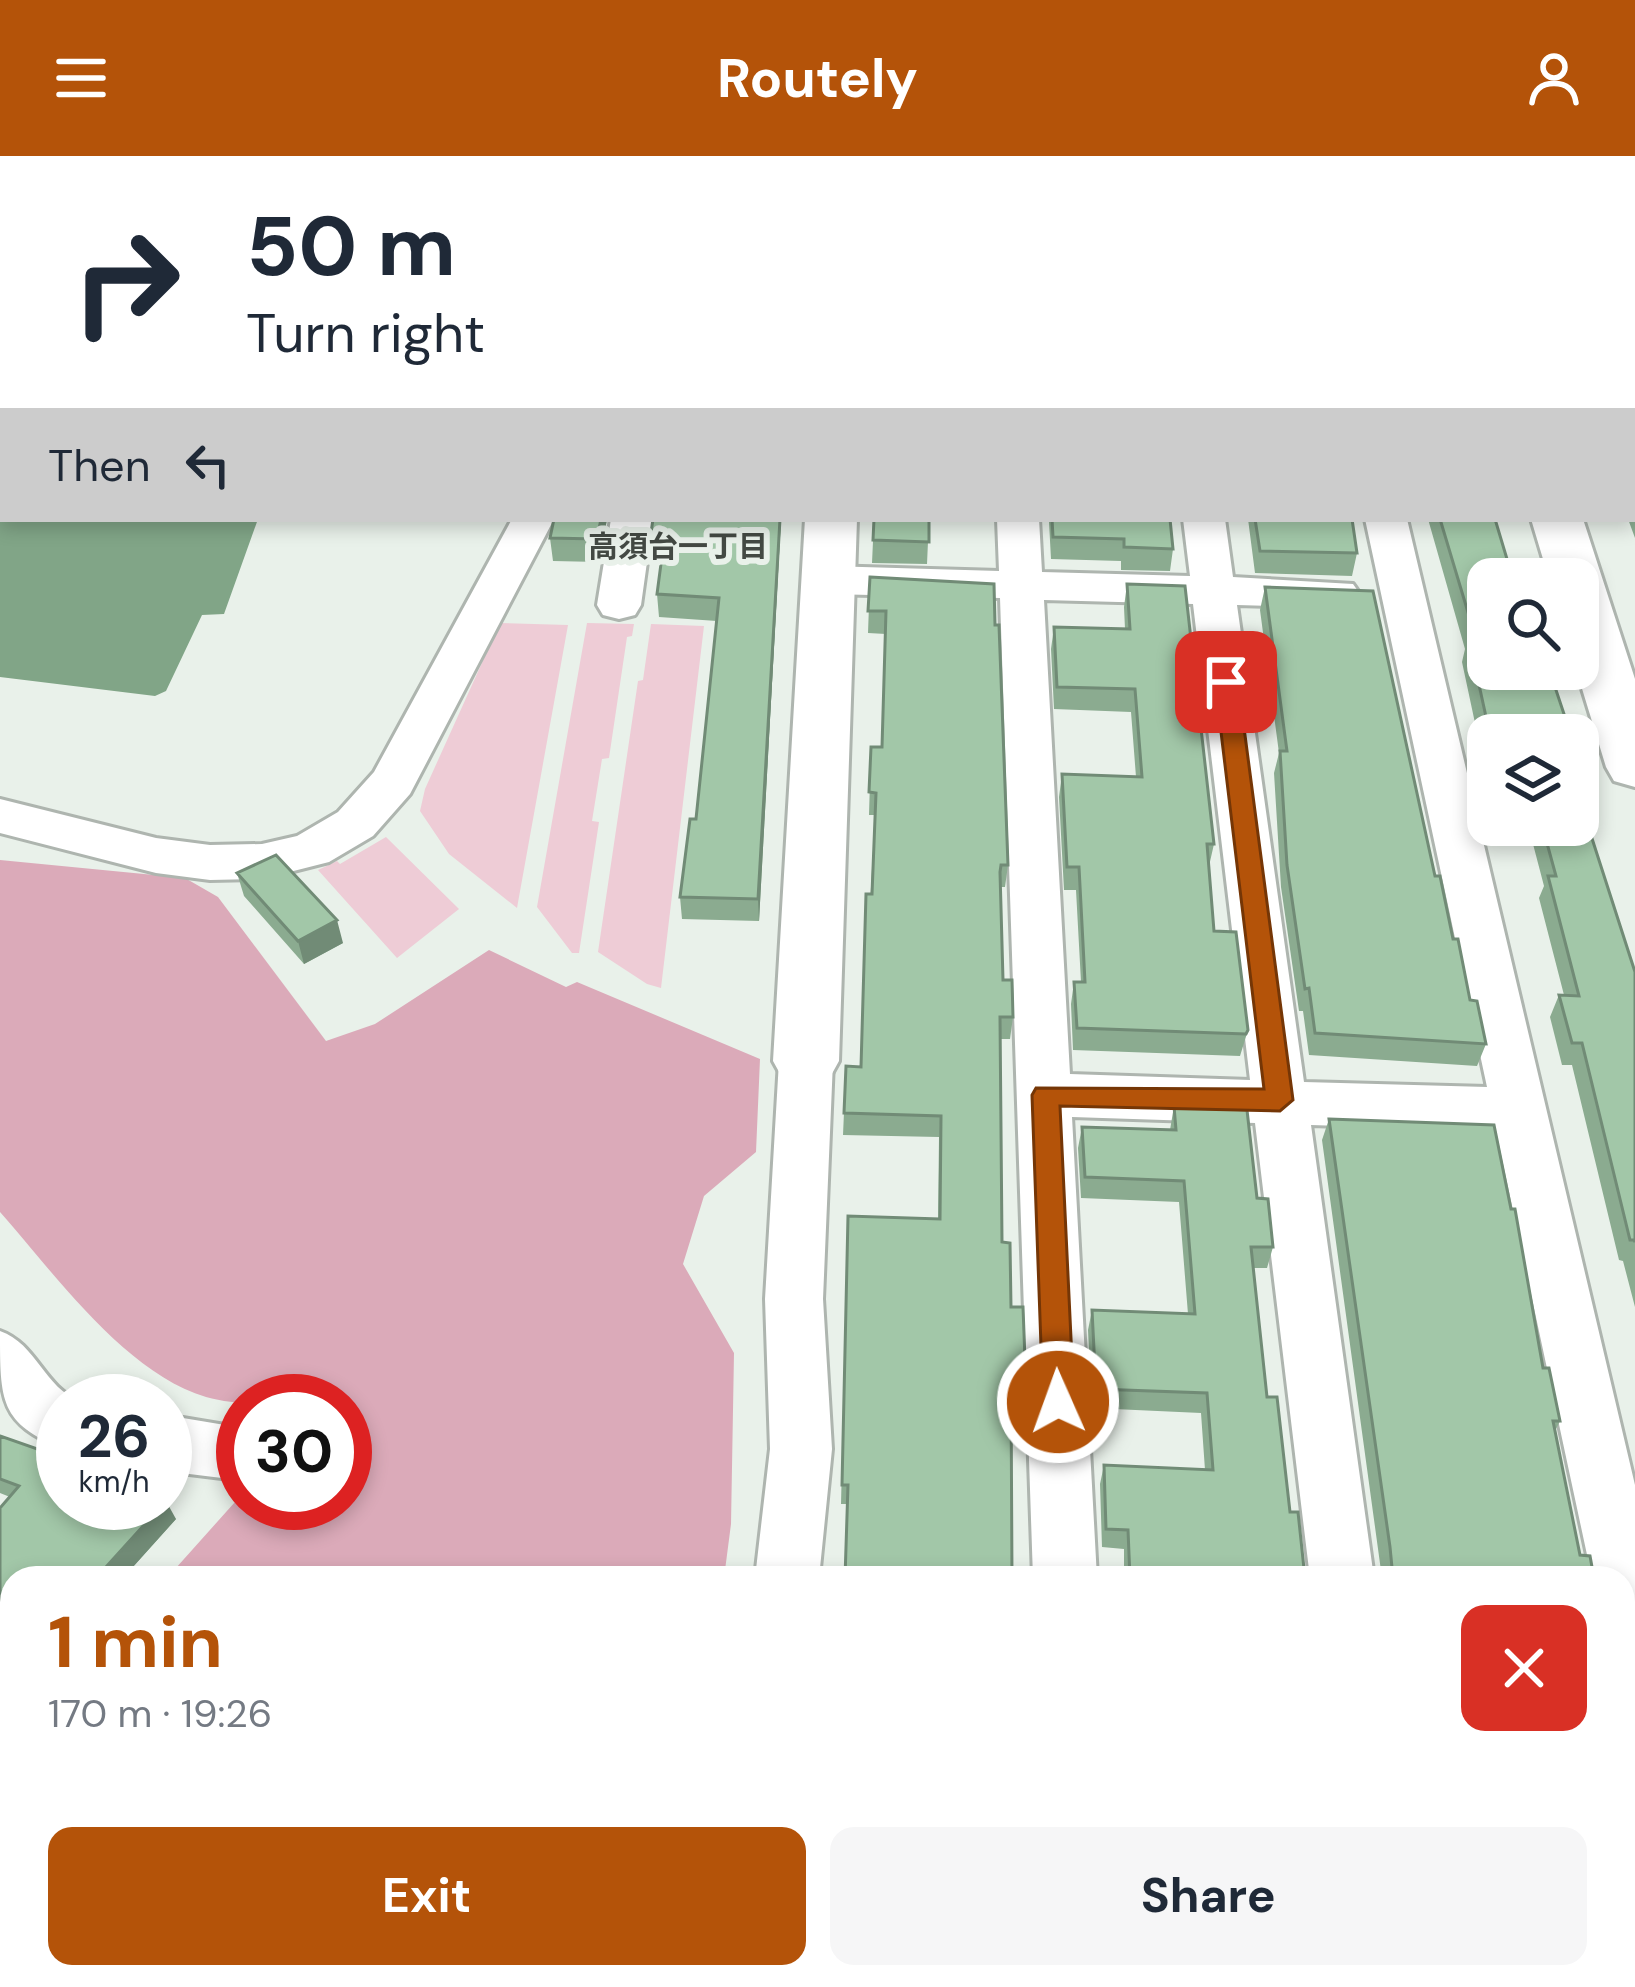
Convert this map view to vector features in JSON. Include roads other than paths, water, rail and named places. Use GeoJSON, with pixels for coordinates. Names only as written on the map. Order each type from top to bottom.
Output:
{"type":"FeatureCollection","features":[{"type":"Feature","properties":{"kind":"street"},"geometry":{"type":"LineString","coordinates":[[0,816],[216,866],[281,857],[342,834],[369,815],[393,782],[530,522]]}},
{"type":"Feature","properties":{"kind":"street"},"geometry":{"type":"LineString","coordinates":[[619,605],[632,522]]}},
{"type":"Feature","properties":{"kind":"street"},"geometry":{"type":"LineString","coordinates":[[788,1566],[801,1449],[794,1299],[831,522]]}},
{"type":"Feature","properties":{"kind":"street"},"geometry":{"type":"LineString","coordinates":[[1018,522],[1065,1566]]}},
{"type":"Feature","properties":{"kind":"street"},"geometry":{"type":"LineString","coordinates":[[1204,522],[1340,1566]]}},
{"type":"Feature","properties":{"kind":"street"},"geometry":{"type":"LineString","coordinates":[[1387,522],[1622,1566]]}},
{"type":"Feature","properties":{"kind":"street"},"geometry":{"type":"LineString","coordinates":[[1558,522],[1574,558]]}},
{"type":"Feature","properties":{"kind":"street"},"geometry":{"type":"LineString","coordinates":[[828,580],[1407,596]]}},
{"type":"Feature","properties":{"kind":"street"},"geometry":{"type":"LineString","coordinates":[[1599,622],[1635,767]]}},
{"type":"Feature","properties":{"kind":"street"},"geometry":{"type":"LineString","coordinates":[[1046,1095],[1522,1110]]}},
{"type":"Feature","properties":{"kind":"street"},"geometry":{"type":"LineString","coordinates":[[4,1379],[36,1409]]}},
{"type":"Feature","properties":{"kind":"district","name":"高須台一丁目"},"geometry":{"type":"Point","coordinates":[678,547]}}]}
